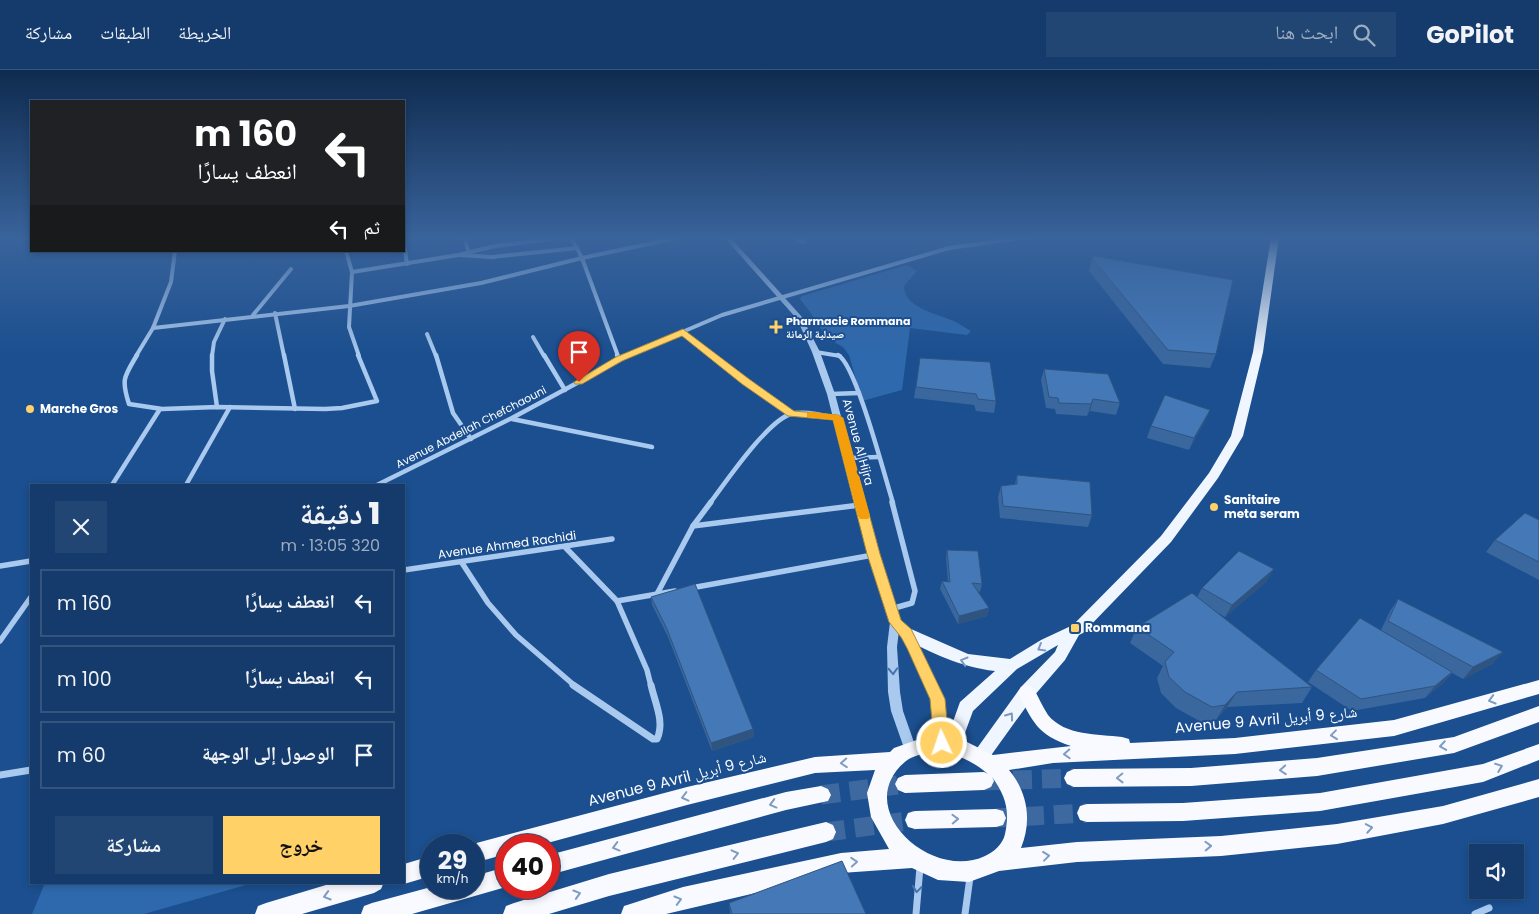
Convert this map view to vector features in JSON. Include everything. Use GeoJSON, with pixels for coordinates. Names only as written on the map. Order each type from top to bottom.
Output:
{"type":"FeatureCollection","features":[{"type":"Feature","properties":{"kind":"highway","name":"Avenue 9 Avril شارع 9 أبريل"},"geometry":{"type":"LineString","coordinates":[[905,784],[1053,755],[1235,746],[1394,728],[1539,686]]}},
{"type":"Feature","properties":{"kind":"highway"},"geometry":{"type":"LineString","coordinates":[[1027,692],[1044,723],[1054,731],[1073,737],[1157,750]]}},
{"type":"Feature","properties":{"kind":"highway"},"geometry":{"type":"LineString","coordinates":[[1074,778],[1191,777],[1317,767],[1454,744],[1539,714]]}},
{"type":"Feature","properties":{"kind":"highway"},"geometry":{"type":"LineString","coordinates":[[916,861],[892,838],[880,816],[877,800],[878,784],[892,760],[910,748],[931,743],[947,744],[1005,777],[1014,794],[1018,811],[1018,828],[1012,844],[997,862]]}},
{"type":"Feature","properties":{"kind":"highway"},"geometry":{"type":"LineString","coordinates":[[1087,813],[1183,812],[1320,802],[1483,773],[1539,752]]}},
{"type":"Feature","properties":{"kind":"highway","name":"Avenue 9 Avril شارع 9 أبريل"},"geometry":{"type":"LineString","coordinates":[[485,850],[687,796],[815,765],[892,760]]}},
{"type":"Feature","properties":{"kind":"highway"},"geometry":{"type":"LineString","coordinates":[[632,914],[684,898],[841,863],[916,861],[946,872],[971,872],[997,862],[1077,852],[1221,846],[1337,834],[1443,815],[1539,788]]}},
{"type":"Feature","properties":{"kind":"highway"},"geometry":{"type":"LineString","coordinates":[[560,862],[786,801],[821,795]]}},
{"type":"Feature","properties":{"kind":"highway"},"geometry":{"type":"LineString","coordinates":[[915,820],[996,818]]}},
{"type":"Feature","properties":{"kind":"highway"},"geometry":{"type":"LineString","coordinates":[[514,914],[609,884],[826,832]]}},
{"type":"Feature","properties":{"kind":"highway"},"geometry":{"type":"LineString","coordinates":[[405,874],[420,869]]}},
{"type":"Feature","properties":{"kind":"highway"},"geometry":{"type":"LineString","coordinates":[[266,914],[367,884]]}},
{"type":"Feature","properties":{"kind":"highway"},"geometry":{"type":"LineString","coordinates":[[372,914],[427,899]]}},
{"type":"Feature","properties":{"kind":"main road"},"geometry":{"type":"LineString","coordinates":[[986,767],[1027,692],[1060,656],[1072,634],[1166,539],[1214,475],[1237,436],[1258,352],[1270,276]]}},
{"type":"Feature","properties":{"kind":"main road"},"geometry":{"type":"LineString","coordinates":[[901,628],[952,657],[985,665],[1012,665]]}},
{"type":"Feature","properties":{"kind":"main road"},"geometry":{"type":"LineString","coordinates":[[947,744],[966,707],[1012,665],[1046,644],[1072,634]]}},
{"type":"Feature","properties":{"kind":"street"},"geometry":{"type":"LineString","coordinates":[[172,276],[153,328],[128,370],[123,385],[129,404],[160,409],[217,407],[295,409],[342,408],[377,400],[354,345],[349,327],[352,276]]}},
{"type":"Feature","properties":{"kind":"street"},"geometry":{"type":"LineString","coordinates":[[252,315],[285,276]]}},
{"type":"Feature","properties":{"kind":"street"},"geometry":{"type":"LineString","coordinates":[[153,328],[252,315],[349,306],[481,283],[508,276]]}},
{"type":"Feature","properties":{"kind":"street"},"geometry":{"type":"LineString","coordinates":[[589,276],[619,359]]}},
{"type":"Feature","properties":{"kind":"street","name":"Avenue Al Hijra"},"geometry":{"type":"LineString","coordinates":[[763,276],[800,318],[816,352],[831,394],[873,554],[891,609],[937,699],[947,744]]}},
{"type":"Feature","properties":{"kind":"street","name":"Avenue Abdellah Chefchaouni"},"geometry":{"type":"LineString","coordinates":[[379,484],[425,463],[512,418],[619,359],[729,312],[852,276]]}},
{"type":"Feature","properties":{"kind":"street"},"geometry":{"type":"LineString","coordinates":[[275,313],[295,409]]}},
{"type":"Feature","properties":{"kind":"street"},"geometry":{"type":"LineString","coordinates":[[217,407],[211,373],[212,350],[215,336],[225,319]]}},
{"type":"Feature","properties":{"kind":"street"},"geometry":{"type":"LineString","coordinates":[[683,332],[745,382],[792,413],[838,418]]}},
{"type":"Feature","properties":{"kind":"street"},"geometry":{"type":"LineString","coordinates":[[428,334],[438,360],[453,413],[471,438]]}},
{"type":"Feature","properties":{"kind":"street"},"geometry":{"type":"LineString","coordinates":[[533,337],[565,390]]}},
{"type":"Feature","properties":{"kind":"street"},"geometry":{"type":"LineString","coordinates":[[816,352],[842,356],[851,371],[879,457],[915,591],[912,603],[891,609]]}},
{"type":"Feature","properties":{"kind":"street"},"geometry":{"type":"LineString","coordinates":[[831,394],[859,393]]}},
{"type":"Feature","properties":{"kind":"street"},"geometry":{"type":"LineString","coordinates":[[187,484],[230,408]]}},
{"type":"Feature","properties":{"kind":"street"},"geometry":{"type":"LineString","coordinates":[[113,484],[160,409]]}},
{"type":"Feature","properties":{"kind":"street"},"geometry":{"type":"LineString","coordinates":[[657,594],[693,526],[758,441],[779,421],[792,413]]}},
{"type":"Feature","properties":{"kind":"street"},"geometry":{"type":"LineString","coordinates":[[512,418],[652,447]]}},
{"type":"Feature","properties":{"kind":"street"},"geometry":{"type":"LineString","coordinates":[[848,458],[879,457]]}},
{"type":"Feature","properties":{"kind":"street"},"geometry":{"type":"LineString","coordinates":[[693,526],[861,505]]}},
{"type":"Feature","properties":{"kind":"street","name":"Avenue Ahmed Rachidi"},"geometry":{"type":"LineString","coordinates":[[405,570],[462,563],[612,539]]}},
{"type":"Feature","properties":{"kind":"street"},"geometry":{"type":"LineString","coordinates":[[462,563],[488,603],[516,635],[568,682],[624,722],[653,739],[657,739],[661,730],[660,720],[647,670],[617,601],[565,547]]}},
{"type":"Feature","properties":{"kind":"street"},"geometry":{"type":"LineString","coordinates":[[617,601],[873,554]]}},
{"type":"Feature","properties":{"kind":"street"},"geometry":{"type":"LineString","coordinates":[[0,566],[30,561]]}},
{"type":"Feature","properties":{"kind":"street"},"geometry":{"type":"LineString","coordinates":[[0,641],[30,598]]}},
{"type":"Feature","properties":{"kind":"street","name":"Avenue Al Hijra"},"geometry":{"type":"LineString","coordinates":[[901,628],[892,647],[894,692],[897,711],[910,748]]}},
{"type":"Feature","properties":{"kind":"street"},"geometry":{"type":"LineString","coordinates":[[0,775],[30,770]]}},
{"type":"Feature","properties":{"kind":"street"},"geometry":{"type":"LineString","coordinates":[[916,861],[916,914]]}},
{"type":"Feature","properties":{"kind":"street"},"geometry":{"type":"LineString","coordinates":[[965,914],[971,872]]}},
{"type":"Feature","properties":{"kind":"street"},"geometry":{"type":"LineString","coordinates":[[1476,914],[1489,908]]}},
{"type":"Feature","properties":{"kind":"shaded area"},"geometry":{"type":"Polygon","coordinates":[[[868,276],[912,276],[904,286],[905,294],[910,300],[923,309],[954,321],[971,331],[967,335],[910,328],[902,390],[862,401],[849,355],[843,347],[827,338],[800,299],[802,296],[868,276]]]}},
{"type":"Feature","properties":{"kind":"shaded area"},"geometry":{"type":"Polygon","coordinates":[[[45,884],[249,884],[144,914],[32,914],[45,884]]]}},
{"type":"Feature","properties":{"kind":"building"},"geometry":{"type":"Polygon","coordinates":[[[1107,276],[1212,276],[1233,280],[1216,354],[1168,350],[1107,276]]]}},
{"type":"Feature","properties":{"kind":"building"},"geometry":{"type":"Polygon","coordinates":[[[920,358],[990,362],[996,401],[978,399],[976,394],[916,387],[920,358]]]}},
{"type":"Feature","properties":{"kind":"building"},"geometry":{"type":"Polygon","coordinates":[[[1044,369],[1108,374],[1120,403],[1093,399],[1091,404],[1059,403],[1058,398],[1049,397],[1044,369]]]}},
{"type":"Feature","properties":{"kind":"building"},"geometry":{"type":"Polygon","coordinates":[[[1165,395],[1210,410],[1194,438],[1151,426],[1165,395]]]}},
{"type":"Feature","properties":{"kind":"building"},"geometry":{"type":"Polygon","coordinates":[[[1017,475],[1090,482],[1092,515],[1003,506],[1001,486],[1017,484],[1017,475]]]}},
{"type":"Feature","properties":{"kind":"building"},"geometry":{"type":"Polygon","coordinates":[[[1525,513],[1539,520],[1539,562],[1495,540],[1525,513]]]}},
{"type":"Feature","properties":{"kind":"building"},"geometry":{"type":"Polygon","coordinates":[[[947,550],[978,551],[982,584],[972,583],[989,608],[959,616],[942,581],[950,582],[947,550]]]}},
{"type":"Feature","properties":{"kind":"building"},"geometry":{"type":"Polygon","coordinates":[[[1239,551],[1274,569],[1232,605],[1202,588],[1239,551]]]}},
{"type":"Feature","properties":{"kind":"building"},"geometry":{"type":"Polygon","coordinates":[[[695,584],[753,729],[711,743],[667,629],[651,597],[695,584]]]}},
{"type":"Feature","properties":{"kind":"building"},"geometry":{"type":"Polygon","coordinates":[[[1192,593],[1312,687],[1237,692],[1225,705],[1212,707],[1185,692],[1169,677],[1165,662],[1174,652],[1137,627],[1192,593]]]}},
{"type":"Feature","properties":{"kind":"building"},"geometry":{"type":"Polygon","coordinates":[[[1398,599],[1503,652],[1473,667],[1388,621],[1398,599]]]}},
{"type":"Feature","properties":{"kind":"building"},"geometry":{"type":"Polygon","coordinates":[[[1360,618],[1452,672],[1435,686],[1361,699],[1316,670],[1360,618]]]}},
{"type":"Feature","properties":{"kind":"building"},"geometry":{"type":"Polygon","coordinates":[[[842,861],[866,914],[732,914],[729,903],[842,861]]]}},
{"type":"Feature","properties":{"kind":"tunnel"},"geometry":{"type":"LineString","coordinates":[[984,781],[1074,778]]}},
{"type":"Feature","properties":{"kind":"tunnel"},"geometry":{"type":"LineString","coordinates":[[821,795],[905,784]]}},
{"type":"Feature","properties":{"kind":"tunnel"},"geometry":{"type":"LineString","coordinates":[[996,818],[1087,813]]}},
{"type":"Feature","properties":{"kind":"tunnel"},"geometry":{"type":"LineString","coordinates":[[826,832],[915,820]]}},
{"type":"Feature","properties":{"kind":"slow traffic"},"geometry":{"type":"LineString","coordinates":[[811,415],[838,418],[864,516]]}},
{"type":"Feature","properties":{"kind":"place","name":"Pharmacie Rommana صيدلية الرمانة"},"geometry":{"type":"Point","coordinates":[776,327]}},
{"type":"Feature","properties":{"kind":"place","name":"Marche Gros"},"geometry":{"type":"Point","coordinates":[30,409]}},
{"type":"Feature","properties":{"kind":"place","name":"Sanitaire meta seram"},"geometry":{"type":"Point","coordinates":[1214,507]}},
{"type":"Feature","properties":{"kind":"place","name":"Rommana"},"geometry":{"type":"Point","coordinates":[1075,628]}},
{"type":"Feature","properties":{"kind":"route"},"geometry":{"type":"LineString","coordinates":[[579,382],[619,359],[683,332],[745,382],[792,413],[838,418],[873,554],[895,622],[906,633],[914,646],[937,699],[942,743]]}}]}
